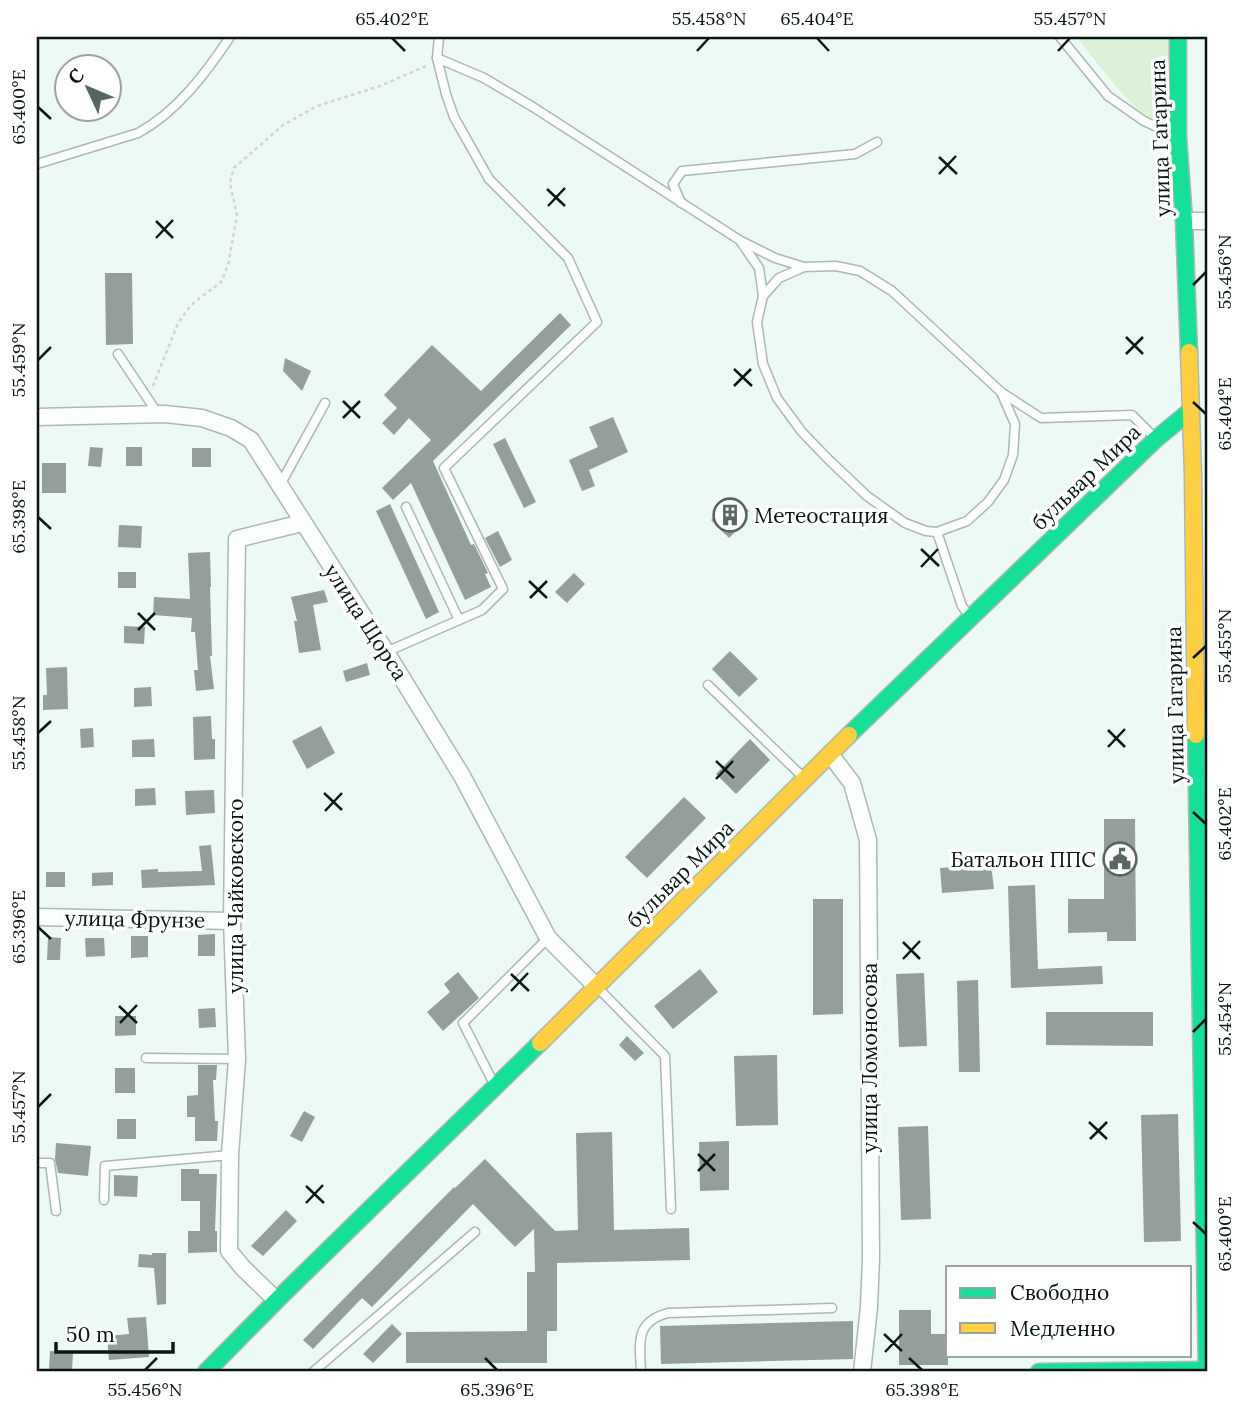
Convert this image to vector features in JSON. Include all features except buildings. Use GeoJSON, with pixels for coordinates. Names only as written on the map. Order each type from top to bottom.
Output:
{"type":"FeatureCollection","features":[{"type":"Feature","properties":{"kind":"main road","name":"улица Гагарина"},"geometry":{"type":"LineString","coordinates":[[1178,37],[1178,137],[1184,221],[1202,778],[1207,1371]]}},
{"type":"Feature","properties":{"kind":"main road","name":"бульвар Мира"},"geometry":{"type":"LineString","coordinates":[[206,1372],[804,779],[1156,439],[1190,411]]}},
{"type":"Feature","properties":{"kind":"main road"},"geometry":{"type":"LineString","coordinates":[[1040,1372],[1207,1371]]}},
{"type":"Feature","properties":{"kind":"street"},"geometry":{"type":"LineString","coordinates":[[1184,221],[1207,221]]}},
{"type":"Feature","properties":{"kind":"street","name":"улица Щорса"},"geometry":{"type":"LineString","coordinates":[[37,416],[158,415],[202,418],[231,428],[251,440],[462,776],[548,938],[597,987]]}},
{"type":"Feature","properties":{"kind":"street","name":"улица Чайковского"},"geometry":{"type":"LineString","coordinates":[[276,1300],[229,1251],[230,1155],[237,1059],[232,921],[237,539],[302,523]]}},
{"type":"Feature","properties":{"kind":"street","name":"улица Ломоносова"},"geometry":{"type":"LineString","coordinates":[[830,754],[852,783],[868,840],[871,1258],[862,1372]]}},
{"type":"Feature","properties":{"kind":"street","name":"улица Фрунзе"},"geometry":{"type":"LineString","coordinates":[[37,917],[232,921]]}},
{"type":"Feature","properties":{"kind":"lane"},"geometry":{"type":"LineString","coordinates":[[37,164],[150,127],[192,89],[230,37]]}},
{"type":"Feature","properties":{"kind":"lane"},"geometry":{"type":"LineString","coordinates":[[386,652],[482,610],[503,589],[444,468],[597,322],[568,258],[489,178],[454,117],[437,60],[439,37]]}},
{"type":"Feature","properties":{"kind":"lane"},"geometry":{"type":"LineString","coordinates":[[1060,37],[1108,96],[1144,121],[1178,137]]}},
{"type":"Feature","properties":{"kind":"lane"},"geometry":{"type":"LineString","coordinates":[[437,60],[484,78],[533,107],[741,241],[775,258],[804,267],[836,266],[860,271],[871,277],[892,291],[1001,392],[1041,418],[1132,415],[1156,439]]}},
{"type":"Feature","properties":{"kind":"lane"},"geometry":{"type":"LineString","coordinates":[[681,203],[673,184],[682,171],[855,154],[877,142]]}},
{"type":"Feature","properties":{"kind":"lane"},"geometry":{"type":"LineString","coordinates":[[741,241],[760,268],[762,296],[757,322],[763,364],[777,398],[802,432],[828,459],[867,496],[905,523],[937,532],[967,521],[988,502],[1004,480],[1013,456],[1015,424],[1001,392]]}},
{"type":"Feature","properties":{"kind":"lane"},"geometry":{"type":"LineString","coordinates":[[762,296],[779,278],[804,267]]}},
{"type":"Feature","properties":{"kind":"lane"},"geometry":{"type":"LineString","coordinates":[[118,354],[158,415]]}},
{"type":"Feature","properties":{"kind":"lane"},"geometry":{"type":"LineString","coordinates":[[280,485],[326,402]]}},
{"type":"Feature","properties":{"kind":"lane"},"geometry":{"type":"LineString","coordinates":[[406,507],[459,620]]}},
{"type":"Feature","properties":{"kind":"lane"},"geometry":{"type":"LineString","coordinates":[[937,532],[962,606],[970,617]]}},
{"type":"Feature","properties":{"kind":"lane"},"geometry":{"type":"LineString","coordinates":[[708,685],[804,779]]}},
{"type":"Feature","properties":{"kind":"lane"},"geometry":{"type":"LineString","coordinates":[[495,1086],[463,1023],[548,938]]}},
{"type":"Feature","properties":{"kind":"lane"},"geometry":{"type":"LineString","coordinates":[[597,987],[665,1056],[671,1209]]}},
{"type":"Feature","properties":{"kind":"lane"},"geometry":{"type":"LineString","coordinates":[[146,1058],[237,1059]]}},
{"type":"Feature","properties":{"kind":"lane"},"geometry":{"type":"LineString","coordinates":[[104,1200],[105,1166],[230,1155]]}},
{"type":"Feature","properties":{"kind":"lane"},"geometry":{"type":"LineString","coordinates":[[37,1163],[50,1163],[56,1211]]}},
{"type":"Feature","properties":{"kind":"lane"},"geometry":{"type":"LineString","coordinates":[[313,1372],[475,1232]]}},
{"type":"Feature","properties":{"kind":"lane"},"geometry":{"type":"LineString","coordinates":[[641,1372],[639,1338],[646,1324],[656,1316],[668,1313],[831,1308]]}},
{"type":"Feature","properties":{"kind":"path"},"geometry":{"type":"LineString","coordinates":[[148,398],[178,323],[191,305],[221,282],[228,265],[237,216],[230,182],[234,168],[284,125],[317,106],[380,86],[437,60]]}},
{"type":"Feature","properties":{"kind":"green space"},"geometry":{"type":"Polygon","coordinates":[[[1078,37],[1172,37],[1170,112],[1163,118],[1156,119],[1138,109],[1116,86],[1078,37]]]}},
{"type":"Feature","properties":{"kind":"traffic: fast"},"geometry":{"type":"LineString","coordinates":[[1178,37],[1178,137],[1189,352]]}},
{"type":"Feature","properties":{"kind":"traffic: fast"},"geometry":{"type":"LineString","coordinates":[[849,735],[1156,439],[1190,411]]}},
{"type":"Feature","properties":{"kind":"traffic: fast"},"geometry":{"type":"LineString","coordinates":[[1196,735],[1207,1372]]}},
{"type":"Feature","properties":{"kind":"traffic: fast"},"geometry":{"type":"LineString","coordinates":[[206,1372],[540,1043]]}},
{"type":"Feature","properties":{"kind":"traffic: fast"},"geometry":{"type":"LineString","coordinates":[[1039,1372],[1207,1370]]}},
{"type":"Feature","properties":{"kind":"traffic: slow"},"geometry":{"type":"LineString","coordinates":[[1189,352],[1196,735]]}},
{"type":"Feature","properties":{"kind":"traffic: slow"},"geometry":{"type":"LineString","coordinates":[[540,1043],[849,735]]}},
{"type":"Feature","properties":{"kind":"place","name":"Метеостация"},"geometry":{"type":"Point","coordinates":[730,515]}},
{"type":"Feature","properties":{"kind":"place","name":"Батальон ППС"},"geometry":{"type":"Point","coordinates":[1120,859]}}]}
